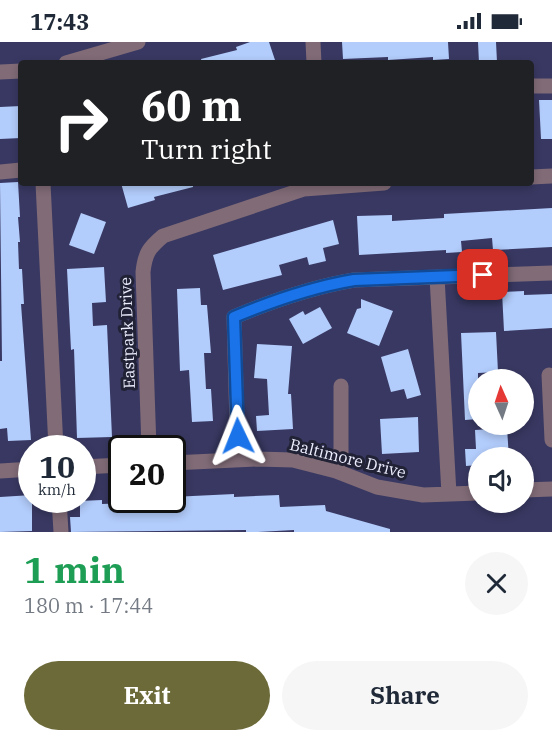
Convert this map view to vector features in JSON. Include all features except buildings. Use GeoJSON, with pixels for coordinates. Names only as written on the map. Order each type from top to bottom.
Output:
{"type":"FeatureCollection","features":[{"type":"Feature","properties":{"kind":"street"},"geometry":{"type":"LineString","coordinates":[[76,60],[138,42]]}},
{"type":"Feature","properties":{"kind":"street"},"geometry":{"type":"LineString","coordinates":[[313,42],[314,60]]}},
{"type":"Feature","properties":{"kind":"street"},"geometry":{"type":"LineString","coordinates":[[0,72],[18,71]]}},
{"type":"Feature","properties":{"kind":"street"},"geometry":{"type":"LineString","coordinates":[[534,86],[552,86]]}},
{"type":"Feature","properties":{"kind":"street"},"geometry":{"type":"LineString","coordinates":[[0,172],[18,170]]}},
{"type":"Feature","properties":{"kind":"street"},"geometry":{"type":"LineString","coordinates":[[534,177],[552,176]]}},
{"type":"Feature","properties":{"kind":"street"},"geometry":{"type":"LineString","coordinates":[[44,186],[55,435]]}},
{"type":"Feature","properties":{"kind":"street","name":"Eastpark Drive"},"geometry":{"type":"LineString","coordinates":[[149,435],[143,272],[145,257],[152,246],[163,236],[316,186]]}},
{"type":"Feature","properties":{"kind":"street"},"geometry":{"type":"LineString","coordinates":[[238,460],[234,317],[255,308],[333,284],[354,280],[552,273]]}},
{"type":"Feature","properties":{"kind":"street"},"geometry":{"type":"LineString","coordinates":[[437,277],[449,494]]}},
{"type":"Feature","properties":{"kind":"street"},"geometry":{"type":"LineString","coordinates":[[549,375],[552,440]]}},
{"type":"Feature","properties":{"kind":"street"},"geometry":{"type":"LineString","coordinates":[[336,471],[341,459],[341,386]]}},
{"type":"Feature","properties":{"kind":"street","name":"Baltimore Drive"},"geometry":{"type":"LineString","coordinates":[[186,462],[293,460],[336,471],[377,487],[423,495],[468,493]]}},
{"type":"Feature","properties":{"kind":"street"},"geometry":{"type":"LineString","coordinates":[[0,471],[18,470]]}},
{"type":"Feature","properties":{"kind":"street"},"geometry":{"type":"LineString","coordinates":[[534,490],[552,489]]}},
{"type":"Feature","properties":{"kind":"street"},"geometry":{"type":"LineString","coordinates":[[59,513],[60,532]]}},
{"type":"Feature","properties":{"kind":"route"},"geometry":{"type":"LineString","coordinates":[[238,436],[234,317],[255,308],[333,284],[354,280],[483,275]]}}]}
